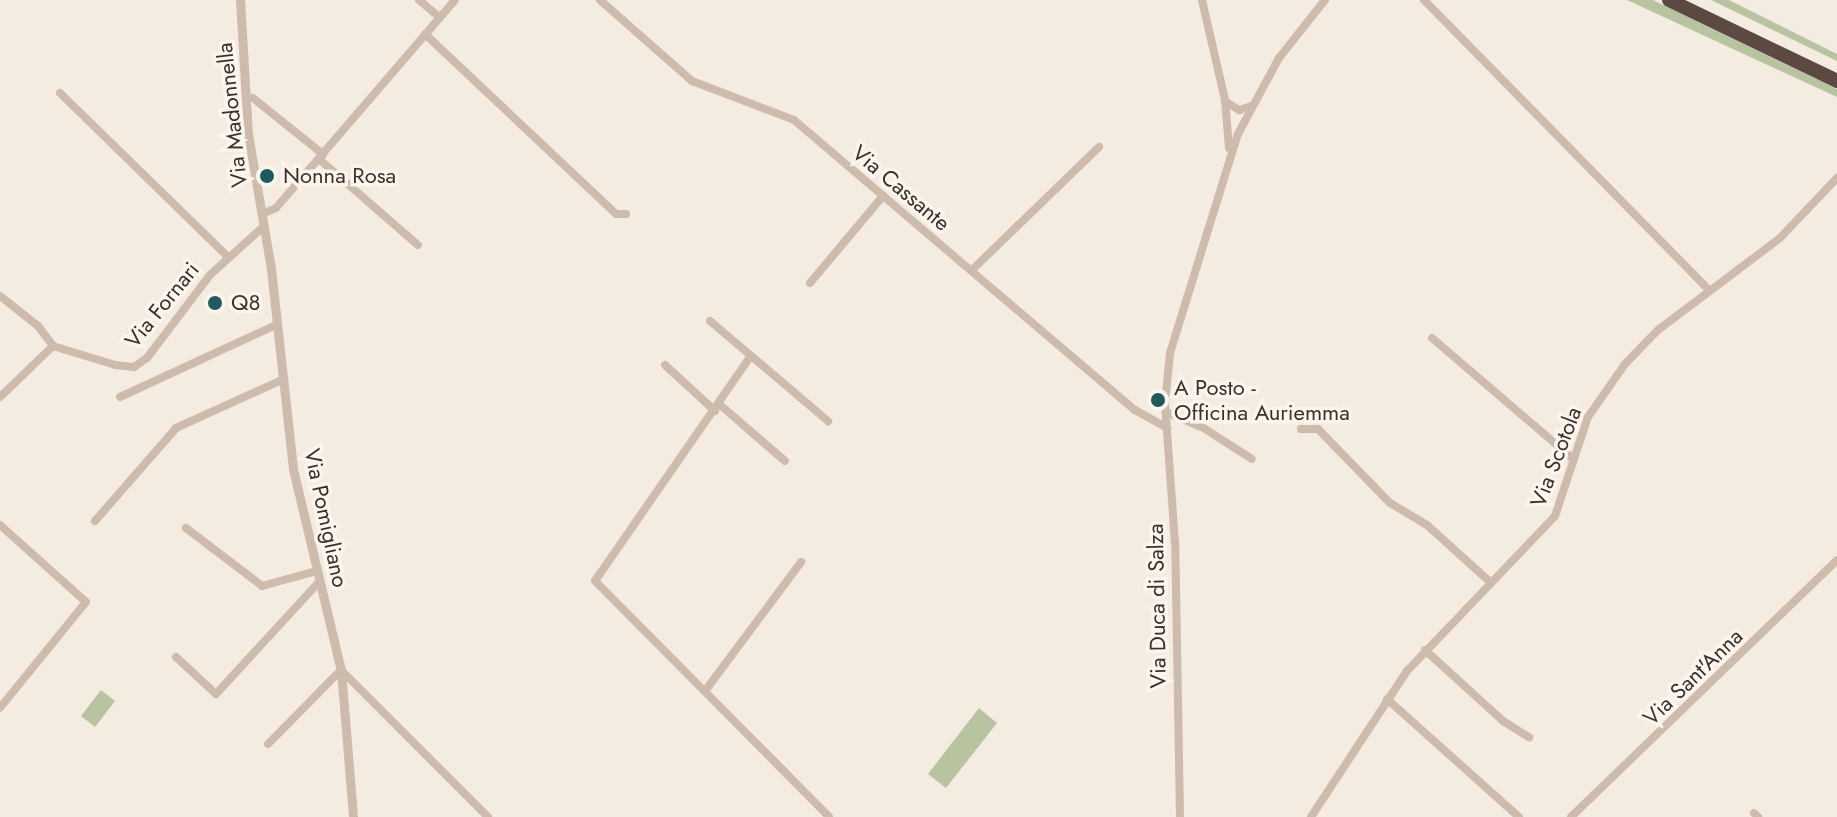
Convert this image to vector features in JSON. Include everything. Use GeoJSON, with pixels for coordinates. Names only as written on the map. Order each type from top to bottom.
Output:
{"type":"FeatureCollection","features":[{"type":"Feature","properties":{"kind":"highway"},"geometry":{"type":"LineString","coordinates":[[1669,0],[1837,81]]}},
{"type":"Feature","properties":{"kind":"highway"},"geometry":{"type":"LineString","coordinates":[[1691,0],[1837,71]]}},
{"type":"Feature","properties":{"kind":"street","name":"Via Madonnella"},"geometry":{"type":"LineString","coordinates":[[240,0],[248,134],[264,226]]}},
{"type":"Feature","properties":{"kind":"street"},"geometry":{"type":"LineString","coordinates":[[419,0],[439,17]]}},
{"type":"Feature","properties":{"kind":"street"},"geometry":{"type":"LineString","coordinates":[[262,214],[276,208],[455,0]]}},
{"type":"Feature","properties":{"kind":"street","name":"Via Cassante"},"geometry":{"type":"LineString","coordinates":[[600,0],[692,81],[794,120],[1135,410],[1167,428]]}},
{"type":"Feature","properties":{"kind":"street"},"geometry":{"type":"LineString","coordinates":[[1202,0],[1225,100],[1229,156]]}},
{"type":"Feature","properties":{"kind":"street","name":"Via Duca di Salza"},"geometry":{"type":"LineString","coordinates":[[1180,817],[1175,543],[1166,395],[1183,298],[1229,156],[1251,106],[1279,58],[1325,0]]}},
{"type":"Feature","properties":{"kind":"street"},"geometry":{"type":"LineString","coordinates":[[1424,0],[1709,290]]}},
{"type":"Feature","properties":{"kind":"street"},"geometry":{"type":"LineString","coordinates":[[425,34],[616,214],[626,214]]}},
{"type":"Feature","properties":{"kind":"street","name":"Via Fornari"},"geometry":{"type":"LineString","coordinates":[[60,93],[227,256]]}},
{"type":"Feature","properties":{"kind":"street"},"geometry":{"type":"LineString","coordinates":[[253,98],[418,245]]}},
{"type":"Feature","properties":{"kind":"street"},"geometry":{"type":"LineString","coordinates":[[1225,100],[1234,109],[1251,106]]}},
{"type":"Feature","properties":{"kind":"street"},"geometry":{"type":"LineString","coordinates":[[972,270],[1099,147]]}},
{"type":"Feature","properties":{"kind":"street","name":"Via Scotola"},"geometry":{"type":"LineString","coordinates":[[1311,817],[1387,699],[1425,650],[1555,516],[1588,417],[1625,364],[1709,290],[1780,238],[1837,178]]}},
{"type":"Feature","properties":{"kind":"street"},"geometry":{"type":"LineString","coordinates":[[810,283],[883,196]]}},
{"type":"Feature","properties":{"kind":"street","name":"Via Fornari"},"geometry":{"type":"LineString","coordinates":[[53,346],[89,360],[134,367],[147,358],[227,256],[264,226]]}},
{"type":"Feature","properties":{"kind":"street","name":"Via Pomigliano"},"geometry":{"type":"LineString","coordinates":[[264,226],[293,469],[341,670],[353,817]]}},
{"type":"Feature","properties":{"kind":"street"},"geometry":{"type":"LineString","coordinates":[[0,296],[38,326],[53,346],[0,397]]}},
{"type":"Feature","properties":{"kind":"street"},"geometry":{"type":"LineString","coordinates":[[710,321],[828,421]]}},
{"type":"Feature","properties":{"kind":"street"},"geometry":{"type":"LineString","coordinates":[[120,397],[278,324]]}},
{"type":"Feature","properties":{"kind":"street"},"geometry":{"type":"LineString","coordinates":[[1432,338],[1573,459]]}},
{"type":"Feature","properties":{"kind":"street"},"geometry":{"type":"LineString","coordinates":[[750,357],[595,581],[829,817]]}},
{"type":"Feature","properties":{"kind":"street"},"geometry":{"type":"LineString","coordinates":[[665,365],[785,461]]}},
{"type":"Feature","properties":{"kind":"street"},"geometry":{"type":"LineString","coordinates":[[95,521],[176,428],[284,379]]}},
{"type":"Feature","properties":{"kind":"street"},"geometry":{"type":"LineString","coordinates":[[1166,412],[1202,427],[1252,459]]}},
{"type":"Feature","properties":{"kind":"street"},"geometry":{"type":"LineString","coordinates":[[1301,429],[1318,429],[1390,503],[1427,525],[1490,582]]}},
{"type":"Feature","properties":{"kind":"street"},"geometry":{"type":"LineString","coordinates":[[0,525],[86,602],[0,708]]}},
{"type":"Feature","properties":{"kind":"street"},"geometry":{"type":"LineString","coordinates":[[186,528],[262,586],[318,576]]}},
{"type":"Feature","properties":{"kind":"street","name":"Via Sant'Anna"},"geometry":{"type":"LineString","coordinates":[[1571,817],[1837,560]]}},
{"type":"Feature","properties":{"kind":"street"},"geometry":{"type":"LineString","coordinates":[[705,691],[801,562]]}},
{"type":"Feature","properties":{"kind":"street"},"geometry":{"type":"LineString","coordinates":[[176,657],[216,694],[318,576]]}},
{"type":"Feature","properties":{"kind":"street"},"geometry":{"type":"LineString","coordinates":[[1425,650],[1503,721],[1529,737]]}},
{"type":"Feature","properties":{"kind":"street"},"geometry":{"type":"LineString","coordinates":[[268,744],[341,670],[488,817]]}},
{"type":"Feature","properties":{"kind":"street"},"geometry":{"type":"LineString","coordinates":[[1387,699],[1519,817]]}},
{"type":"Feature","properties":{"kind":"green space"},"geometry":{"type":"Polygon","coordinates":[[[1627,0],[1653,0],[1837,89],[1837,97],[1627,0]]]}},
{"type":"Feature","properties":{"kind":"green space"},"geometry":{"type":"Polygon","coordinates":[[[1711,0],[1729,0],[1837,54],[1837,61],[1711,0]]]}},
{"type":"Feature","properties":{"kind":"green space"},"geometry":{"type":"Polygon","coordinates":[[[101,690],[115,701],[95,727],[81,716],[101,690]]]}},
{"type":"Feature","properties":{"kind":"green space"},"geometry":{"type":"Polygon","coordinates":[[[979,708],[997,723],[946,788],[928,774],[979,708]]]}},
{"type":"Feature","properties":{"kind":"place","name":"Nonna Rosa"},"geometry":{"type":"Point","coordinates":[267,176]}},
{"type":"Feature","properties":{"kind":"place","name":"Q8"},"geometry":{"type":"Point","coordinates":[215,303]}},
{"type":"Feature","properties":{"kind":"place","name":"A Posto - Officina Auriemma"},"geometry":{"type":"Point","coordinates":[1158,400]}}]}
